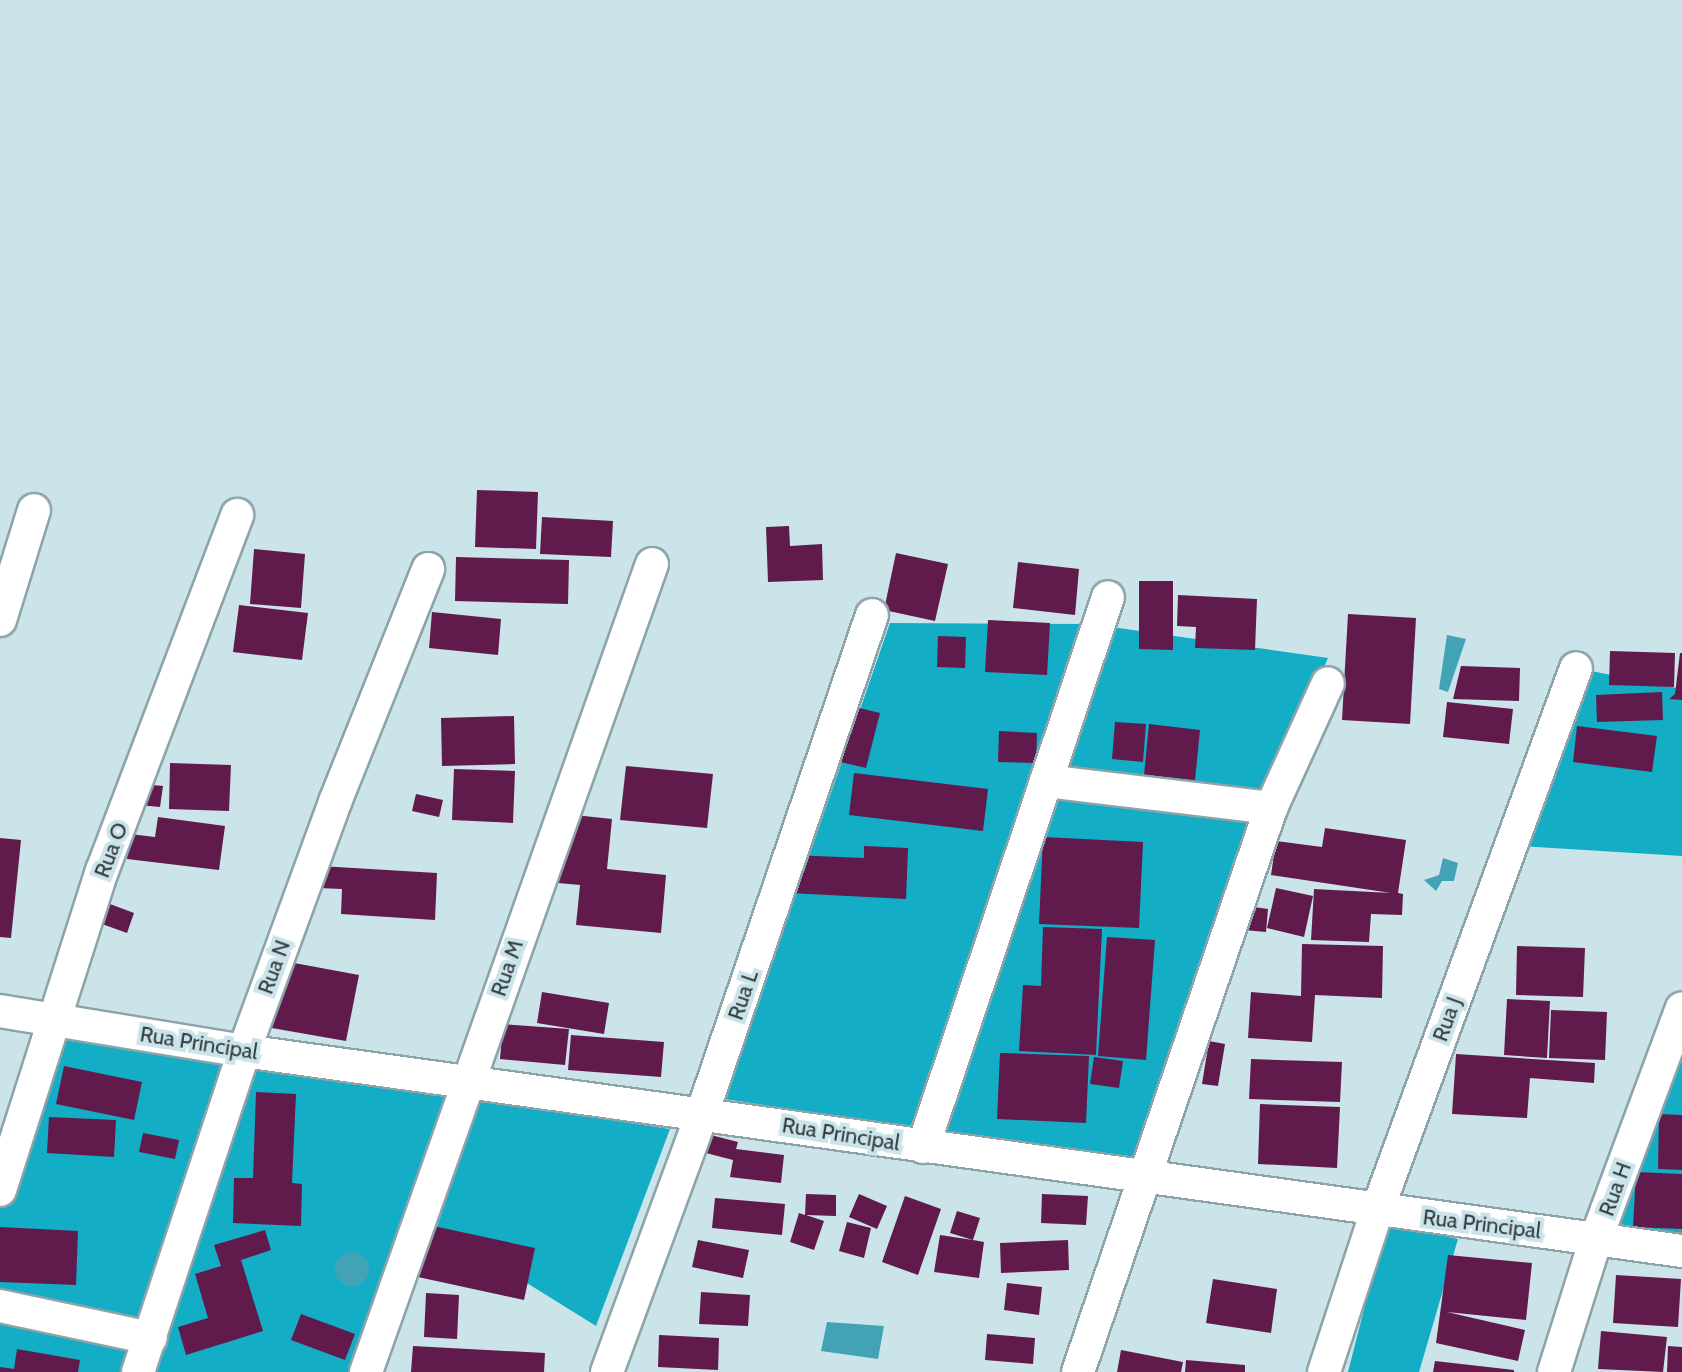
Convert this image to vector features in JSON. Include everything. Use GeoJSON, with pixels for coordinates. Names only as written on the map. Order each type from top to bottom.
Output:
{"type":"FeatureCollection","features":[{"type":"Feature","properties":{"kind":"street"},"geometry":{"type":"LineString","coordinates":[[0,620],[34,510]]}},
{"type":"Feature","properties":{"kind":"street","name":"Rua O"},"geometry":{"type":"LineString","coordinates":[[0,1190],[102,871],[237,515]]}},
{"type":"Feature","properties":{"kind":"street","name":"Rua M"},"geometry":{"type":"LineString","coordinates":[[366,1372],[652,564]]}},
{"type":"Feature","properties":{"kind":"street","name":"Rua N"},"geometry":{"type":"LineString","coordinates":[[138,1372],[244,1051],[335,802],[428,569]]}},
{"type":"Feature","properties":{"kind":"street"},"geometry":{"type":"LineString","coordinates":[[923,1147],[1108,597]]}},
{"type":"Feature","properties":{"kind":"street","name":"Rua L"},"geometry":{"type":"LineString","coordinates":[[607,1372],[702,1114],[872,615]]}},
{"type":"Feature","properties":{"kind":"street","name":"Rua J"},"geometry":{"type":"LineString","coordinates":[[1324,1372],[1377,1211],[1576,668]]}},
{"type":"Feature","properties":{"kind":"street"},"geometry":{"type":"LineString","coordinates":[[1078,1372],[1271,808],[1328,683]]}},
{"type":"Feature","properties":{"kind":"street"},"geometry":{"type":"LineString","coordinates":[[1046,781],[1271,808]]}},
{"type":"Feature","properties":{"kind":"street","name":"Rua H"},"geometry":{"type":"LineString","coordinates":[[1554,1372],[1596,1239],[1682,1008]]}},
{"type":"Feature","properties":{"kind":"street","name":"Rua Principal"},"geometry":{"type":"LineString","coordinates":[[0,1011],[244,1051],[469,1080],[923,1147],[1147,1174],[1377,1211],[1682,1251]]}},
{"type":"Feature","properties":{"kind":"street"},"geometry":{"type":"LineString","coordinates":[[0,1306],[151,1338]]}},
{"type":"Feature","properties":{"kind":"shaded area"},"geometry":{"type":"Polygon","coordinates":[[[890,623],[1091,624],[1328,658],[1266,796],[1141,1164],[725,1099],[890,623]]]}},
{"type":"Feature","properties":{"kind":"shaded area"},"geometry":{"type":"Polygon","coordinates":[[[1447,635],[1466,639],[1448,692],[1439,689],[1447,635]]]}},
{"type":"Feature","properties":{"kind":"shaded area"},"geometry":{"type":"Polygon","coordinates":[[[1576,668],[1682,689],[1682,856],[1520,846],[1576,668]]]}},
{"type":"Feature","properties":{"kind":"shaded area"},"geometry":{"type":"Polygon","coordinates":[[[1443,858],[1458,863],[1454,881],[1442,881],[1436,891],[1424,880],[1439,875],[1443,858]]]}},
{"type":"Feature","properties":{"kind":"shaded area"},"geometry":{"type":"Polygon","coordinates":[[[1682,1030],[1682,1241],[1609,1230],[1682,1030]]]}},
{"type":"Feature","properties":{"kind":"shaded area"},"geometry":{"type":"Polygon","coordinates":[[[58,1036],[451,1097],[350,1372],[0,1372],[0,1201],[58,1036]]]}},
{"type":"Feature","properties":{"kind":"shaded area"},"geometry":{"type":"Polygon","coordinates":[[[478,1100],[670,1129],[596,1326],[437,1227],[478,1100]]]}},
{"type":"Feature","properties":{"kind":"shaded area"},"geometry":{"type":"Polygon","coordinates":[[[1386,1223],[1458,1239],[1419,1372],[1348,1372],[1386,1223]]]}},
{"type":"Feature","properties":{"kind":"shaded area"},"geometry":{"type":"Polygon","coordinates":[[[352,1252],[364,1257],[369,1269],[364,1281],[352,1286],[340,1281],[335,1269],[340,1257],[352,1252]]]}},
{"type":"Feature","properties":{"kind":"shaded area"},"geometry":{"type":"Polygon","coordinates":[[[827,1322],[884,1326],[878,1359],[821,1351],[827,1322]]]}},
{"type":"Feature","properties":{"kind":"building"},"geometry":{"type":"Polygon","coordinates":[[[477,490],[538,492],[536,549],[475,547],[477,490]]]}},
{"type":"Feature","properties":{"kind":"building"},"geometry":{"type":"Polygon","coordinates":[[[542,517],[613,521],[611,557],[540,554],[542,517]]]}},
{"type":"Feature","properties":{"kind":"building"},"geometry":{"type":"Polygon","coordinates":[[[789,526],[790,546],[822,544],[823,580],[768,582],[766,527],[789,526]]]}},
{"type":"Feature","properties":{"kind":"building"},"geometry":{"type":"Polygon","coordinates":[[[254,549],[305,554],[301,608],[250,604],[254,549]]]}},
{"type":"Feature","properties":{"kind":"building"},"geometry":{"type":"Polygon","coordinates":[[[896,553],[948,564],[935,621],[884,610],[896,553]]]}},
{"type":"Feature","properties":{"kind":"building"},"geometry":{"type":"Polygon","coordinates":[[[456,557],[569,560],[568,604],[455,601],[456,557]]]}},
{"type":"Feature","properties":{"kind":"building"},"geometry":{"type":"Polygon","coordinates":[[[1018,562],[1079,569],[1075,615],[1013,608],[1018,562]]]}},
{"type":"Feature","properties":{"kind":"building"},"geometry":{"type":"Polygon","coordinates":[[[1139,581],[1173,581],[1173,650],[1139,649],[1139,581]]]}},
{"type":"Feature","properties":{"kind":"building"},"geometry":{"type":"Polygon","coordinates":[[[1178,595],[1257,599],[1255,650],[1195,648],[1196,627],[1177,626],[1178,595]]]}},
{"type":"Feature","properties":{"kind":"building"},"geometry":{"type":"Polygon","coordinates":[[[239,605],[308,613],[302,660],[233,652],[239,605]]]}},
{"type":"Feature","properties":{"kind":"building"},"geometry":{"type":"Polygon","coordinates":[[[432,612],[501,619],[498,655],[429,648],[432,612]]]}},
{"type":"Feature","properties":{"kind":"building"},"geometry":{"type":"Polygon","coordinates":[[[1348,614],[1416,618],[1410,724],[1342,720],[1348,614]]]}},
{"type":"Feature","properties":{"kind":"building"},"geometry":{"type":"Polygon","coordinates":[[[988,620],[1050,623],[1047,675],[985,672],[988,620]]]}},
{"type":"Feature","properties":{"kind":"building"},"geometry":{"type":"Polygon","coordinates":[[[938,636],[966,637],[965,668],[937,667],[938,636]]]}},
{"type":"Feature","properties":{"kind":"building"},"geometry":{"type":"Polygon","coordinates":[[[1610,651],[1675,653],[1674,687],[1609,685],[1610,651]]]}},
{"type":"Feature","properties":{"kind":"building"},"geometry":{"type":"Polygon","coordinates":[[[1680,653],[1682,700],[1669,699],[1675,694],[1680,653]]]}},
{"type":"Feature","properties":{"kind":"building"},"geometry":{"type":"Polygon","coordinates":[[[1461,666],[1520,668],[1519,701],[1453,699],[1461,666]]]}},
{"type":"Feature","properties":{"kind":"building"},"geometry":{"type":"Polygon","coordinates":[[[1662,692],[1663,720],[1597,722],[1596,695],[1662,692]]]}},
{"type":"Feature","properties":{"kind":"building"},"geometry":{"type":"Polygon","coordinates":[[[1447,702],[1513,709],[1509,744],[1443,737],[1447,702]]]}},
{"type":"Feature","properties":{"kind":"building"},"geometry":{"type":"Polygon","coordinates":[[[851,706],[880,713],[866,768],[836,761],[851,706]]]}},
{"type":"Feature","properties":{"kind":"building"},"geometry":{"type":"Polygon","coordinates":[[[514,716],[515,764],[442,766],[441,718],[514,716]]]}},
{"type":"Feature","properties":{"kind":"building"},"geometry":{"type":"Polygon","coordinates":[[[1115,722],[1146,724],[1143,762],[1112,759],[1115,722]]]}},
{"type":"Feature","properties":{"kind":"building"},"geometry":{"type":"Polygon","coordinates":[[[1149,724],[1200,730],[1195,780],[1144,775],[1149,724]]]}},
{"type":"Feature","properties":{"kind":"building"},"geometry":{"type":"Polygon","coordinates":[[[1577,726],[1657,736],[1652,772],[1573,762],[1577,726]]]}},
{"type":"Feature","properties":{"kind":"building"},"geometry":{"type":"Polygon","coordinates":[[[999,731],[1037,733],[1036,763],[998,762],[999,731]]]}},
{"type":"Feature","properties":{"kind":"building"},"geometry":{"type":"Polygon","coordinates":[[[170,763],[231,765],[229,811],[169,809],[170,763]]]}},
{"type":"Feature","properties":{"kind":"building"},"geometry":{"type":"Polygon","coordinates":[[[626,766],[713,774],[707,828],[620,820],[626,766]]]}},
{"type":"Feature","properties":{"kind":"building"},"geometry":{"type":"Polygon","coordinates":[[[454,769],[515,771],[513,823],[452,820],[454,769]]]}},
{"type":"Feature","properties":{"kind":"building"},"geometry":{"type":"Polygon","coordinates":[[[854,773],[988,789],[983,831],[849,815],[854,773]]]}},
{"type":"Feature","properties":{"kind":"building"},"geometry":{"type":"Polygon","coordinates":[[[142,784],[163,786],[160,807],[139,805],[142,784]]]}},
{"type":"Feature","properties":{"kind":"building"},"geometry":{"type":"Polygon","coordinates":[[[416,794],[443,800],[439,817],[412,811],[416,794]]]}},
{"type":"Feature","properties":{"kind":"building"},"geometry":{"type":"Polygon","coordinates":[[[565,814],[612,819],[607,869],[666,875],[661,933],[576,925],[580,885],[558,883],[565,814]]]}},
{"type":"Feature","properties":{"kind":"building"},"geometry":{"type":"Polygon","coordinates":[[[158,817],[225,826],[219,870],[127,859],[130,834],[155,837],[158,817]]]}},
{"type":"Feature","properties":{"kind":"building"},"geometry":{"type":"Polygon","coordinates":[[[1325,828],[1406,840],[1398,893],[1403,894],[1402,915],[1371,914],[1369,942],[1311,940],[1314,889],[1391,893],[1271,875],[1276,841],[1322,847],[1325,828]]]}},
{"type":"Feature","properties":{"kind":"building"},"geometry":{"type":"Polygon","coordinates":[[[1043,837],[1143,842],[1139,928],[1039,924],[1043,837]]]}},
{"type":"Feature","properties":{"kind":"building"},"geometry":{"type":"Polygon","coordinates":[[[0,838],[21,840],[11,938],[0,937],[0,838]]]}},
{"type":"Feature","properties":{"kind":"building"},"geometry":{"type":"Polygon","coordinates":[[[864,846],[908,848],[906,899],[790,893],[792,855],[864,858],[864,846]]]}},
{"type":"Feature","properties":{"kind":"building"},"geometry":{"type":"Polygon","coordinates":[[[320,866],[437,873],[435,920],[341,914],[342,889],[318,888],[320,866]]]}},
{"type":"Feature","properties":{"kind":"building"},"geometry":{"type":"Polygon","coordinates":[[[1276,888],[1313,896],[1304,937],[1267,928],[1276,888]]]}},
{"type":"Feature","properties":{"kind":"building"},"geometry":{"type":"Polygon","coordinates":[[[110,904],[134,913],[127,933],[102,924],[110,904]]]}},
{"type":"Feature","properties":{"kind":"building"},"geometry":{"type":"Polygon","coordinates":[[[1247,906],[1268,909],[1266,932],[1244,930],[1247,906]]]}},
{"type":"Feature","properties":{"kind":"building"},"geometry":{"type":"Polygon","coordinates":[[[1043,927],[1102,929],[1096,1055],[1019,1051],[1023,985],[1041,986],[1043,927]]]}},
{"type":"Feature","properties":{"kind":"building"},"geometry":{"type":"Polygon","coordinates":[[[1107,937],[1155,940],[1146,1060],[1098,1056],[1107,937]]]}},
{"type":"Feature","properties":{"kind":"building"},"geometry":{"type":"Polygon","coordinates":[[[1302,944],[1383,946],[1382,998],[1315,995],[1312,1042],[1248,1038],[1251,992],[1301,996],[1302,944]]]}},
{"type":"Feature","properties":{"kind":"building"},"geometry":{"type":"Polygon","coordinates":[[[1517,946],[1585,948],[1583,997],[1516,995],[1517,946]]]}},
{"type":"Feature","properties":{"kind":"building"},"geometry":{"type":"Polygon","coordinates":[[[278,960],[359,975],[346,1041],[266,1027],[278,960]]]}},
{"type":"Feature","properties":{"kind":"building"},"geometry":{"type":"Polygon","coordinates":[[[542,992],[609,1003],[604,1034],[537,1023],[542,992]]]}},
{"type":"Feature","properties":{"kind":"building"},"geometry":{"type":"Polygon","coordinates":[[[1507,999],[1550,1001],[1547,1058],[1504,1055],[1507,999]]]}},
{"type":"Feature","properties":{"kind":"building"},"geometry":{"type":"Polygon","coordinates":[[[1551,1010],[1607,1012],[1605,1060],[1549,1058],[1551,1010]]]}},
{"type":"Feature","properties":{"kind":"building"},"geometry":{"type":"Polygon","coordinates":[[[503,1024],[569,1029],[565,1065],[500,1059],[503,1024]]]}},
{"type":"Feature","properties":{"kind":"building"},"geometry":{"type":"Polygon","coordinates":[[[571,1035],[664,1042],[661,1077],[568,1070],[571,1035]]]}},
{"type":"Feature","properties":{"kind":"building"},"geometry":{"type":"Polygon","coordinates":[[[1209,1041],[1225,1044],[1218,1086],[1202,1084],[1209,1041]]]}},
{"type":"Feature","properties":{"kind":"building"},"geometry":{"type":"Polygon","coordinates":[[[1000,1053],[1089,1056],[1086,1123],[997,1119],[1000,1053]]]}},
{"type":"Feature","properties":{"kind":"building"},"geometry":{"type":"Polygon","coordinates":[[[1456,1054],[1595,1063],[1594,1083],[1530,1078],[1527,1118],[1452,1114],[1456,1054]]]}},
{"type":"Feature","properties":{"kind":"building"},"geometry":{"type":"Polygon","coordinates":[[[1094,1057],[1123,1061],[1119,1088],[1090,1084],[1094,1057]]]}},
{"type":"Feature","properties":{"kind":"building"},"geometry":{"type":"Polygon","coordinates":[[[1251,1059],[1342,1062],[1340,1102],[1249,1099],[1251,1059]]]}},
{"type":"Feature","properties":{"kind":"building"},"geometry":{"type":"Polygon","coordinates":[[[64,1066],[142,1082],[134,1120],[56,1104],[64,1066]]]}},
{"type":"Feature","properties":{"kind":"building"},"geometry":{"type":"Polygon","coordinates":[[[256,1092],[296,1094],[292,1183],[302,1184],[301,1226],[233,1223],[234,1178],[253,1178],[256,1092]]]}},
{"type":"Feature","properties":{"kind":"building"},"geometry":{"type":"Polygon","coordinates":[[[1260,1104],[1340,1107],[1337,1168],[1258,1164],[1260,1104]]]}},
{"type":"Feature","properties":{"kind":"building"},"geometry":{"type":"Polygon","coordinates":[[[1659,1114],[1682,1115],[1682,1170],[1658,1169],[1659,1114]]]}},
{"type":"Feature","properties":{"kind":"building"},"geometry":{"type":"Polygon","coordinates":[[[49,1117],[116,1120],[114,1157],[47,1153],[49,1117]]]}},
{"type":"Feature","properties":{"kind":"building"},"geometry":{"type":"Polygon","coordinates":[[[143,1133],[179,1140],[175,1159],[139,1152],[143,1133]]]}},
{"type":"Feature","properties":{"kind":"building"},"geometry":{"type":"Polygon","coordinates":[[[707,1134],[738,1142],[736,1149],[784,1155],[781,1183],[730,1177],[733,1160],[702,1152],[707,1134]]]}},
{"type":"Feature","properties":{"kind":"building"},"geometry":{"type":"Polygon","coordinates":[[[1636,1172],[1682,1174],[1682,1229],[1633,1227],[1636,1172]]]}},
{"type":"Feature","properties":{"kind":"building"},"geometry":{"type":"Polygon","coordinates":[[[806,1194],[836,1195],[836,1216],[806,1215],[824,1221],[814,1250],[790,1242],[799,1213],[805,1215],[806,1194]]]}},
{"type":"Feature","properties":{"kind":"building"},"geometry":{"type":"Polygon","coordinates":[[[859,1194],[887,1206],[877,1229],[849,1217],[859,1194]]]}},
{"type":"Feature","properties":{"kind":"building"},"geometry":{"type":"Polygon","coordinates":[[[1042,1194],[1088,1196],[1086,1225],[1041,1223],[1042,1194]]]}},
{"type":"Feature","properties":{"kind":"building"},"geometry":{"type":"Polygon","coordinates":[[[905,1196],[941,1209],[918,1275],[882,1262],[905,1196]]]}},
{"type":"Feature","properties":{"kind":"building"},"geometry":{"type":"Polygon","coordinates":[[[715,1198],[785,1204],[782,1235],[712,1228],[715,1198]]]}},
{"type":"Feature","properties":{"kind":"building"},"geometry":{"type":"Polygon","coordinates":[[[957,1211],[980,1218],[973,1240],[950,1233],[957,1211]]]}},
{"type":"Feature","properties":{"kind":"building"},"geometry":{"type":"Polygon","coordinates":[[[847,1222],[871,1228],[864,1258],[839,1251],[847,1222]]]}},
{"type":"Feature","properties":{"kind":"building"},"geometry":{"type":"Polygon","coordinates":[[[429,1225],[535,1248],[524,1300],[418,1277],[429,1225]]]}},
{"type":"Feature","properties":{"kind":"building"},"geometry":{"type":"Polygon","coordinates":[[[0,1227],[78,1231],[76,1285],[0,1282],[0,1227]]]}},
{"type":"Feature","properties":{"kind":"building"},"geometry":{"type":"Polygon","coordinates":[[[265,1230],[271,1250],[241,1260],[263,1331],[186,1355],[178,1327],[208,1318],[195,1274],[221,1266],[214,1245],[265,1230]]]}},
{"type":"Feature","properties":{"kind":"building"},"geometry":{"type":"Polygon","coordinates":[[[940,1235],[984,1242],[979,1278],[934,1272],[940,1235]]]}},
{"type":"Feature","properties":{"kind":"building"},"geometry":{"type":"Polygon","coordinates":[[[698,1240],[749,1250],[743,1278],[692,1267],[698,1240]]]}},
{"type":"Feature","properties":{"kind":"building"},"geometry":{"type":"Polygon","coordinates":[[[1068,1240],[1069,1270],[1001,1273],[1000,1243],[1068,1240]]]}},
{"type":"Feature","properties":{"kind":"building"},"geometry":{"type":"Polygon","coordinates":[[[1448,1255],[1532,1263],[1526,1320],[1447,1312],[1525,1330],[1518,1361],[1436,1343],[1448,1255]]]}},
{"type":"Feature","properties":{"kind":"building"},"geometry":{"type":"Polygon","coordinates":[[[1616,1275],[1681,1279],[1678,1327],[1613,1323],[1616,1275]]]}},
{"type":"Feature","properties":{"kind":"building"},"geometry":{"type":"Polygon","coordinates":[[[1213,1279],[1277,1289],[1271,1333],[1206,1323],[1213,1279]]]}},
{"type":"Feature","properties":{"kind":"building"},"geometry":{"type":"Polygon","coordinates":[[[1007,1283],[1042,1287],[1039,1315],[1004,1310],[1007,1283]]]}},
{"type":"Feature","properties":{"kind":"building"},"geometry":{"type":"Polygon","coordinates":[[[701,1292],[750,1295],[748,1326],[699,1324],[701,1292]]]}},
{"type":"Feature","properties":{"kind":"building"},"geometry":{"type":"Polygon","coordinates":[[[426,1293],[459,1295],[457,1339],[424,1337],[426,1293]]]}},
{"type":"Feature","properties":{"kind":"building"},"geometry":{"type":"Polygon","coordinates":[[[301,1314],[355,1334],[345,1360],[291,1340],[301,1314]]]}},
{"type":"Feature","properties":{"kind":"building"},"geometry":{"type":"Polygon","coordinates":[[[1601,1331],[1667,1337],[1663,1372],[1598,1369],[1601,1331]]]}},
{"type":"Feature","properties":{"kind":"building"},"geometry":{"type":"Polygon","coordinates":[[[987,1334],[1035,1338],[1033,1364],[985,1360],[987,1334]]]}},
{"type":"Feature","properties":{"kind":"building"},"geometry":{"type":"Polygon","coordinates":[[[659,1335],[719,1338],[718,1370],[658,1367],[659,1335]]]}},
{"type":"Feature","properties":{"kind":"building"},"geometry":{"type":"Polygon","coordinates":[[[413,1346],[545,1353],[544,1372],[411,1372],[413,1346]]]}},
{"type":"Feature","properties":{"kind":"building"},"geometry":{"type":"Polygon","coordinates":[[[1668,1346],[1682,1347],[1682,1372],[1667,1372],[1668,1346]]]}},
{"type":"Feature","properties":{"kind":"building"},"geometry":{"type":"Polygon","coordinates":[[[17,1349],[80,1360],[78,1372],[0,1372],[0,1367],[14,1369],[17,1349]]]}},
{"type":"Feature","properties":{"kind":"building"},"geometry":{"type":"Polygon","coordinates":[[[1121,1350],[1183,1362],[1181,1372],[1117,1372],[1121,1350]]]}},
{"type":"Feature","properties":{"kind":"building"},"geometry":{"type":"Polygon","coordinates":[[[1186,1360],[1245,1365],[1245,1372],[1185,1372],[1186,1360]]]}},
{"type":"Feature","properties":{"kind":"building"},"geometry":{"type":"Polygon","coordinates":[[[1435,1361],[1514,1370],[1514,1372],[1433,1372],[1435,1361]]]}}]}
